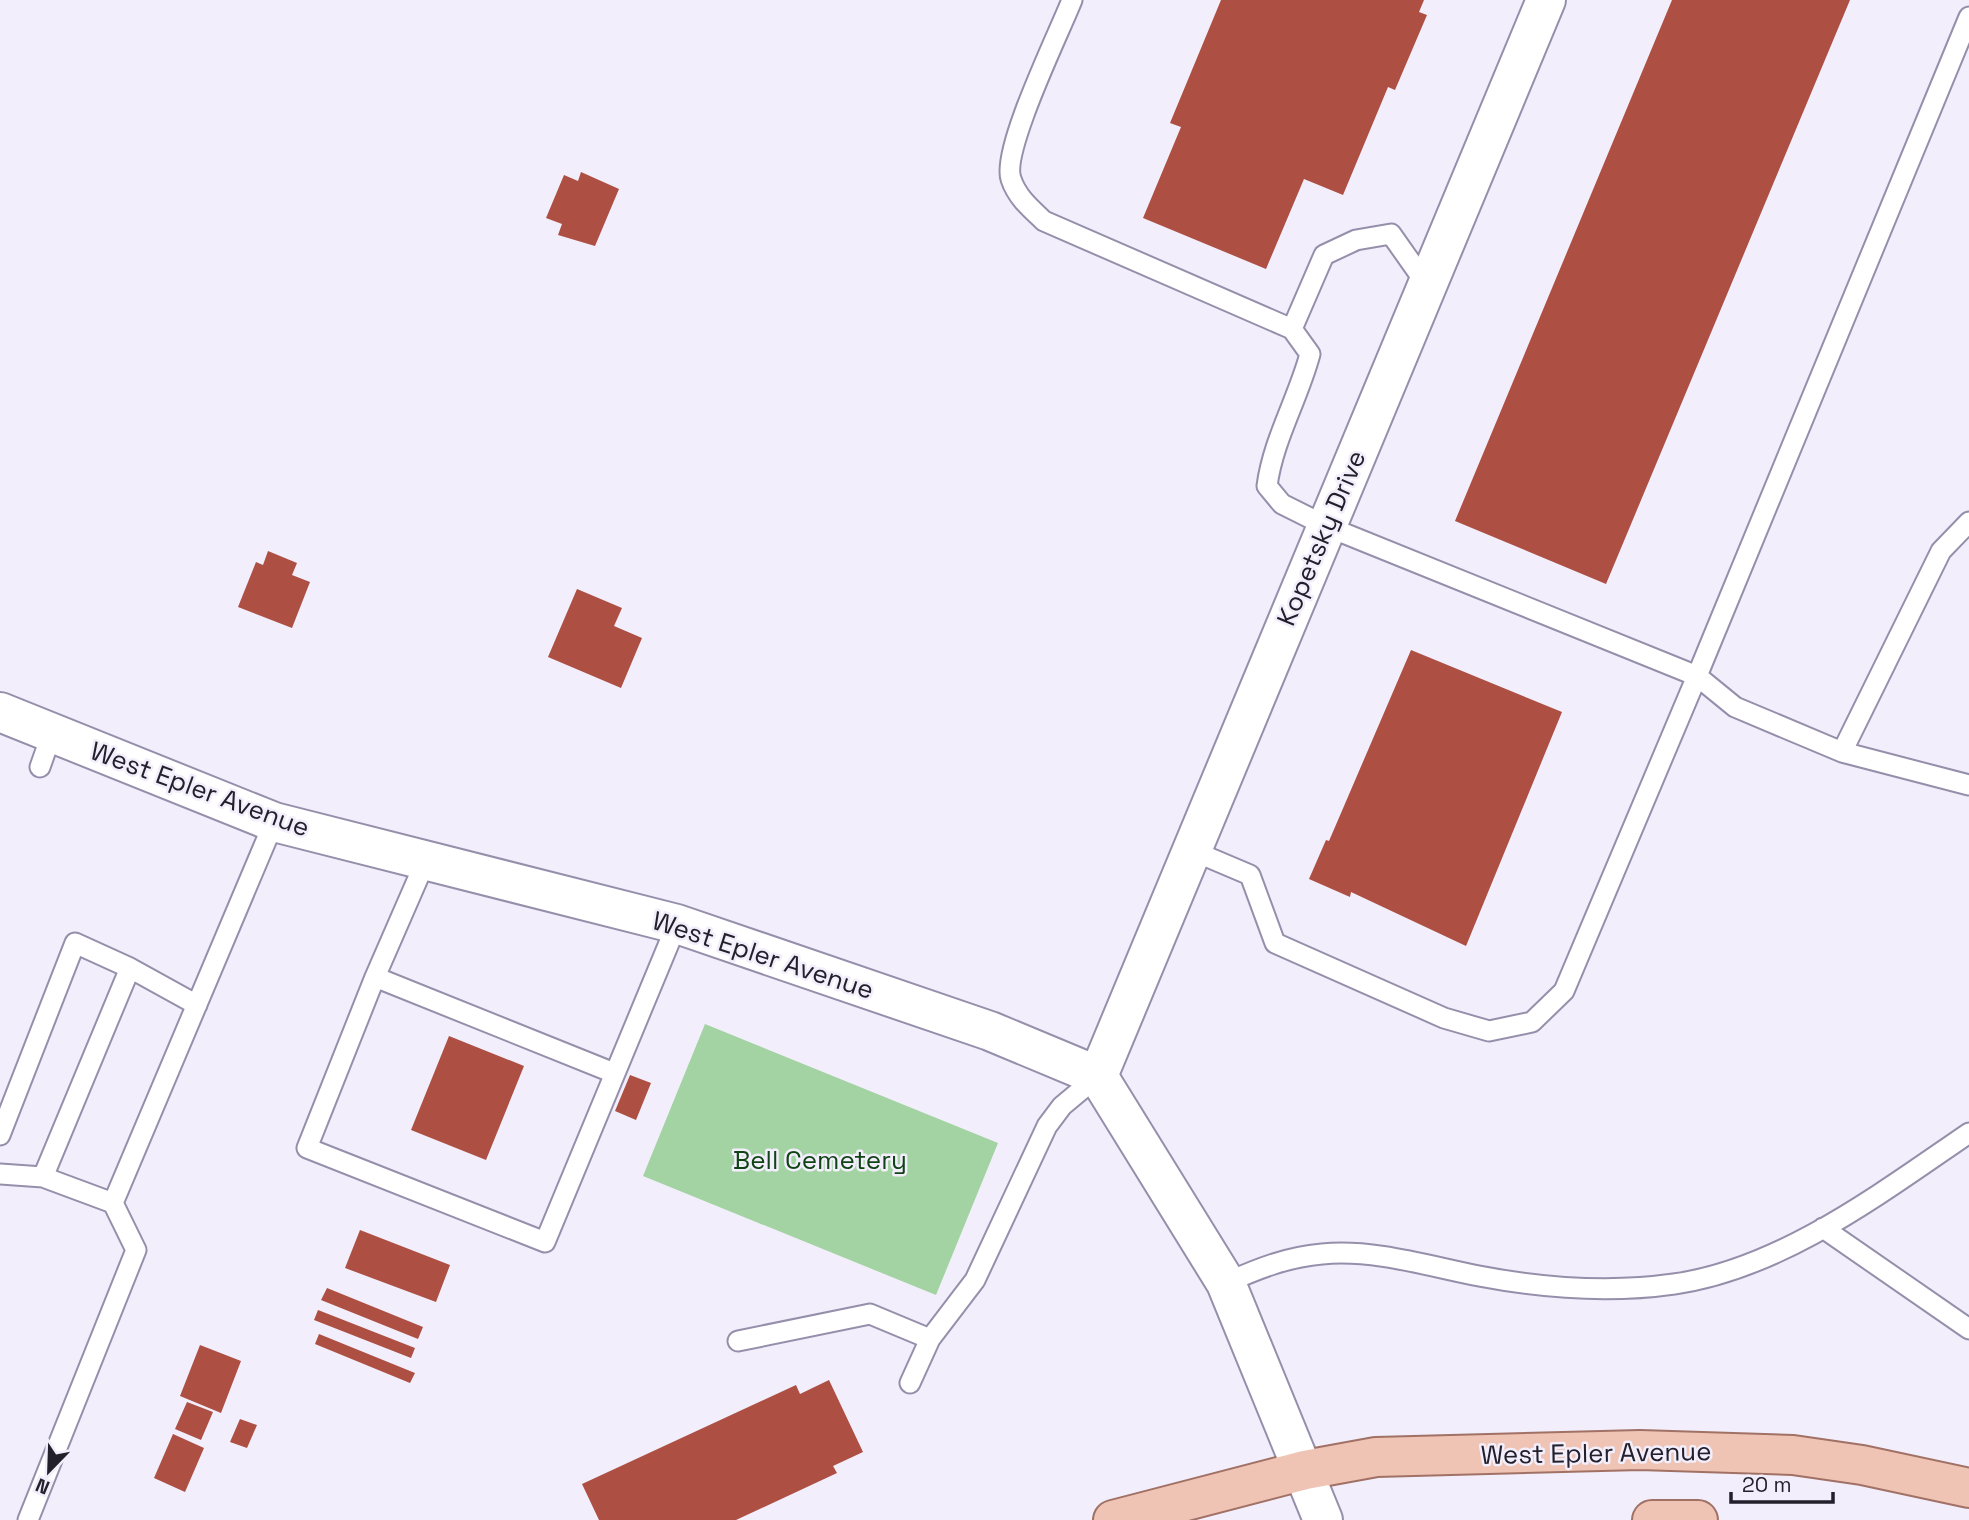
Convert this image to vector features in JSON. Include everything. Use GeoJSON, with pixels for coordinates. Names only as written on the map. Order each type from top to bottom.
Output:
{"type":"FeatureCollection","features":[{"type":"Feature","properties":{"kind":"main road","name":"West Epler Avenue"},"geometry":{"type":"LineString","coordinates":[[1113,1520],[1305,1471],[1376,1457],[1709,1450],[1793,1455],[1862,1465],[1969,1488]]}},
{"type":"Feature","properties":{"kind":"main road"},"geometry":{"type":"LineString","coordinates":[[1652,1520],[1698,1520]]}},
{"type":"Feature","properties":{"kind":"street","name":"Kopetsky Drive"},"geometry":{"type":"LineString","coordinates":[[1098,1076],[1546,0]]}},
{"type":"Feature","properties":{"kind":"street","name":"West Epler Avenue"},"geometry":{"type":"LineString","coordinates":[[3,722],[46,750],[274,822],[677,924],[990,1031],[1098,1076]]}},
{"type":"Feature","properties":{"kind":"street"},"geometry":{"type":"LineString","coordinates":[[1098,1076],[1226,1283],[1323,1520]]}},
{"type":"Feature","properties":{"kind":"lane"},"geometry":{"type":"LineString","coordinates":[[1072,0],[1011,149],[1009,177],[1020,199],[1044,221],[1292,329],[1310,354],[1301,386],[1270,459],[1267,485],[1282,504],[1326,526],[1697,676],[1735,707],[1842,752],[1969,785]]}},
{"type":"Feature","properties":{"kind":"lane"},"geometry":{"type":"LineString","coordinates":[[1191,850],[1250,875],[1275,943],[1444,1018],[1489,1031],[1532,1022],[1564,991],[1969,17]]}},
{"type":"Feature","properties":{"kind":"lane"},"geometry":{"type":"LineString","coordinates":[[1292,329],[1324,254],[1356,240],[1391,234],[1427,285]]}},
{"type":"Feature","properties":{"kind":"lane"},"geometry":{"type":"LineString","coordinates":[[1842,752],[1941,551],[1969,522]]}},
{"type":"Feature","properties":{"kind":"lane"},"geometry":{"type":"LineString","coordinates":[[113,1203],[274,822]]}},
{"type":"Feature","properties":{"kind":"lane"},"geometry":{"type":"LineString","coordinates":[[426,860],[374,977],[307,1148],[545,1242],[677,924]]}},
{"type":"Feature","properties":{"kind":"lane"},"geometry":{"type":"LineString","coordinates":[[0,1135],[75,943],[130,968],[197,1005]]}},
{"type":"Feature","properties":{"kind":"lane"},"geometry":{"type":"LineString","coordinates":[[43,1177],[130,968]]}},
{"type":"Feature","properties":{"kind":"lane"},"geometry":{"type":"LineString","coordinates":[[374,977],[614,1073]]}},
{"type":"Feature","properties":{"kind":"lane"},"geometry":{"type":"LineString","coordinates":[[910,1383],[930,1339],[975,1280],[1047,1126],[1062,1106],[1098,1076]]}},
{"type":"Feature","properties":{"kind":"lane"},"geometry":{"type":"LineString","coordinates":[[1226,1283],[1273,1263],[1323,1253],[1380,1256],[1530,1284],[1579,1287],[1673,1284],[1722,1275],[1762,1260],[1823,1228],[1969,1133]]}},
{"type":"Feature","properties":{"kind":"lane"},"geometry":{"type":"LineString","coordinates":[[0,1174],[43,1177],[113,1203],[136,1250],[28,1520]]}},
{"type":"Feature","properties":{"kind":"lane"},"geometry":{"type":"LineString","coordinates":[[1823,1228],[1969,1329]]}},
{"type":"Feature","properties":{"kind":"lane"},"geometry":{"type":"LineString","coordinates":[[738,1341],[870,1314],[930,1339]]}},
{"type":"Feature","properties":{"kind":"green space","name":"Bell Cemetery"},"geometry":{"type":"Polygon","coordinates":[[[705,1024],[998,1143],[936,1295],[643,1176],[705,1024]]]}},
{"type":"Feature","properties":{"kind":"building"},"geometry":{"type":"Polygon","coordinates":[[[1221,0],[1424,0],[1419,12],[1427,15],[1395,90],[1388,87],[1343,195],[1304,179],[1266,269],[1143,218],[1181,127],[1170,123],[1221,0]]]}},
{"type":"Feature","properties":{"kind":"building"},"geometry":{"type":"Polygon","coordinates":[[[1672,0],[1850,0],[1606,584],[1455,521],[1672,0]]]}},
{"type":"Feature","properties":{"kind":"building"},"geometry":{"type":"Polygon","coordinates":[[[581,172],[619,189],[595,246],[558,235],[562,224],[546,218],[564,175],[578,181],[581,172]]]}},
{"type":"Feature","properties":{"kind":"building"},"geometry":{"type":"Polygon","coordinates":[[[268,551],[297,563],[292,575],[310,582],[292,628],[238,607],[256,562],[263,565],[268,551]]]}},
{"type":"Feature","properties":{"kind":"building"},"geometry":{"type":"Polygon","coordinates":[[[577,589],[622,608],[614,626],[642,638],[621,688],[548,657],[577,589]]]}},
{"type":"Feature","properties":{"kind":"building"},"geometry":{"type":"Polygon","coordinates":[[[1411,650],[1562,712],[1466,946],[1351,892],[1350,897],[1309,879],[1326,840],[1329,841],[1411,650]]]}},
{"type":"Feature","properties":{"kind":"building"},"geometry":{"type":"Polygon","coordinates":[[[449,1036],[524,1066],[486,1160],[411,1130],[449,1036]]]}},
{"type":"Feature","properties":{"kind":"building"},"geometry":{"type":"Polygon","coordinates":[[[630,1075],[651,1083],[636,1120],[615,1111],[630,1075]]]}},
{"type":"Feature","properties":{"kind":"building"},"geometry":{"type":"Polygon","coordinates":[[[360,1230],[450,1265],[436,1302],[345,1268],[360,1230]]]}},
{"type":"Feature","properties":{"kind":"building"},"geometry":{"type":"Polygon","coordinates":[[[327,1288],[423,1327],[418,1339],[321,1300],[327,1288]]]}},
{"type":"Feature","properties":{"kind":"building"},"geometry":{"type":"Polygon","coordinates":[[[318,1310],[415,1348],[411,1358],[314,1320],[318,1310]]]}},
{"type":"Feature","properties":{"kind":"building"},"geometry":{"type":"Polygon","coordinates":[[[319,1334],[415,1373],[410,1383],[315,1344],[319,1334]]]}},
{"type":"Feature","properties":{"kind":"building"},"geometry":{"type":"Polygon","coordinates":[[[200,1345],[241,1361],[221,1413],[180,1396],[200,1345]]]}},
{"type":"Feature","properties":{"kind":"building"},"geometry":{"type":"Polygon","coordinates":[[[829,1380],[863,1452],[833,1466],[837,1473],[736,1520],[599,1520],[582,1484],[796,1385],[800,1394],[829,1380]]]}},
{"type":"Feature","properties":{"kind":"building"},"geometry":{"type":"Polygon","coordinates":[[[187,1402],[213,1412],[201,1440],[175,1429],[187,1402]]]}},
{"type":"Feature","properties":{"kind":"building"},"geometry":{"type":"Polygon","coordinates":[[[240,1419],[257,1425],[247,1448],[230,1442],[240,1419]]]}},
{"type":"Feature","properties":{"kind":"building"},"geometry":{"type":"Polygon","coordinates":[[[173,1434],[204,1448],[185,1492],[154,1478],[173,1434]]]}}]}
